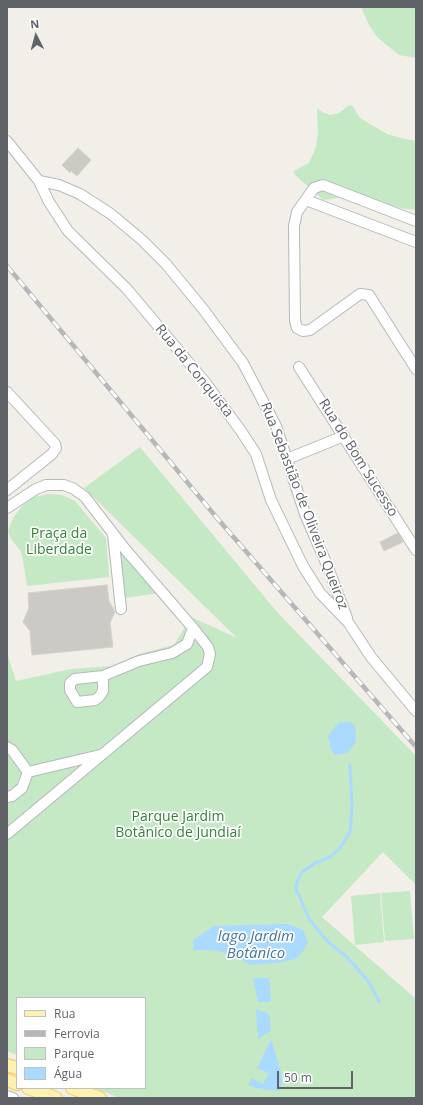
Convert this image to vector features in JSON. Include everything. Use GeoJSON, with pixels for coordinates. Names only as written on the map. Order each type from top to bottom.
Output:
{"type":"FeatureCollection","features":[{"type":"Feature","properties":{"kind":"main road"},"geometry":{"type":"LineString","coordinates":[[31,1089],[56,1098]]}},
{"type":"Feature","properties":{"kind":"main road"},"geometry":{"type":"LineString","coordinates":[[75,1089],[100,1098]]}},
{"type":"Feature","properties":{"kind":"street","name":"Rua da Conquista"},"geometry":{"type":"LineString","coordinates":[[7,141],[39,181],[49,202],[68,231],[127,289],[204,382],[241,431],[256,454],[271,500],[303,566],[320,593],[348,622]]}},
{"type":"Feature","properties":{"kind":"street","name":"Rua Sebastião de Oliveira Queiroz"},"geometry":{"type":"LineString","coordinates":[[39,181],[59,185],[86,198],[111,214],[142,240],[166,264],[203,309],[243,364],[276,426],[305,514],[327,565],[348,622]]}},
{"type":"Feature","properties":{"kind":"street"},"geometry":{"type":"LineString","coordinates":[[416,221],[323,185],[314,188],[297,212],[294,226],[295,321],[297,328],[310,330],[360,294],[369,295],[416,369]]}},
{"type":"Feature","properties":{"kind":"street"},"geometry":{"type":"LineString","coordinates":[[306,200],[416,242]]}},
{"type":"Feature","properties":{"kind":"street","name":"Rua do Bom Sucesso"},"geometry":{"type":"LineString","coordinates":[[300,367],[416,550]]}},
{"type":"Feature","properties":{"kind":"street"},"geometry":{"type":"LineString","coordinates":[[7,392],[55,444],[56,448],[52,454],[7,490]]}},
{"type":"Feature","properties":{"kind":"street"},"geometry":{"type":"LineString","coordinates":[[287,459],[344,436]]}},
{"type":"Feature","properties":{"kind":"street"},"geometry":{"type":"LineString","coordinates":[[7,508],[36,489],[46,485],[64,485],[74,489],[85,497],[113,534],[193,628],[208,647],[210,654],[207,668],[7,834]]}},
{"type":"Feature","properties":{"kind":"street"},"geometry":{"type":"LineString","coordinates":[[113,534],[121,609]]}},
{"type":"Feature","properties":{"kind":"street"},"geometry":{"type":"LineString","coordinates":[[348,622],[371,657],[416,712]]}},
{"type":"Feature","properties":{"kind":"street"},"geometry":{"type":"LineString","coordinates":[[103,676],[139,661],[172,653],[187,644],[193,628]]}},
{"type":"Feature","properties":{"kind":"street"},"geometry":{"type":"LineString","coordinates":[[7,747],[12,750],[28,772]]}},
{"type":"Feature","properties":{"kind":"street"},"geometry":{"type":"LineString","coordinates":[[28,772],[104,754]]}},
{"type":"Feature","properties":{"kind":"street"},"geometry":{"type":"LineString","coordinates":[[7,797],[12,796],[22,788],[28,772]]}},
{"type":"Feature","properties":{"kind":"street"},"geometry":{"type":"LineString","coordinates":[[7,1096],[13,1098]]}},
{"type":"Feature","properties":{"kind":"green space"},"geometry":{"type":"Polygon","coordinates":[[[361,7],[416,7],[416,58],[399,55],[378,38],[369,25],[361,7]]]}},
{"type":"Feature","properties":{"kind":"green space"},"geometry":{"type":"Polygon","coordinates":[[[352,105],[360,118],[387,134],[416,141],[416,210],[350,196],[323,200],[294,174],[294,171],[309,163],[316,147],[318,132],[317,108],[330,115],[339,113],[348,106],[352,105]]]}},
{"type":"Feature","properties":{"kind":"green space","name":"Parque Jardim Botânico de Jundiaí"},"geometry":{"type":"Polygon","coordinates":[[[140,447],[277,612],[416,756],[416,885],[383,852],[322,917],[416,999],[416,1098],[120,1098],[96,1089],[146,1089],[146,997],[16,997],[16,1055],[7,1051],[7,653],[16,681],[71,669],[112,666],[139,654],[174,645],[191,617],[237,638],[84,488],[140,447]]]}},
{"type":"Feature","properties":{"kind":"green space","name":"Praça da Liberdade"},"geometry":{"type":"Polygon","coordinates":[[[49,494],[62,495],[75,501],[106,538],[109,577],[27,586],[20,550],[11,539],[8,531],[13,518],[22,506],[34,497],[49,494]]]}},
{"type":"Feature","properties":{"kind":"green space"},"geometry":{"type":"Polygon","coordinates":[[[125,549],[160,593],[124,598],[119,556],[125,549]]]}},
{"type":"Feature","properties":{"kind":"green space"},"geometry":{"type":"Polygon","coordinates":[[[410,891],[414,939],[385,941],[381,893],[410,891]]]}},
{"type":"Feature","properties":{"kind":"green space"},"geometry":{"type":"Polygon","coordinates":[[[380,893],[384,942],[355,945],[351,896],[380,893]]]}},
{"type":"Feature","properties":{"kind":"water"},"geometry":{"type":"Polygon","coordinates":[[[338,723],[352,723],[355,728],[356,742],[347,753],[335,755],[331,750],[328,736],[338,723]]]}},
{"type":"Feature","properties":{"kind":"water","name":"lago Jardim Botânico"},"geometry":{"type":"Polygon","coordinates":[[[287,924],[303,930],[308,942],[304,950],[296,959],[276,963],[250,965],[237,956],[213,950],[194,950],[193,940],[214,926],[287,924]]]}},
{"type":"Feature","properties":{"kind":"water"},"geometry":{"type":"Polygon","coordinates":[[[253,978],[269,978],[271,1002],[258,1002],[253,978]]]}},
{"type":"Feature","properties":{"kind":"water"},"geometry":{"type":"Polygon","coordinates":[[[256,1009],[269,1014],[271,1031],[258,1039],[256,1009]]]}},
{"type":"Feature","properties":{"kind":"water"},"geometry":{"type":"Polygon","coordinates":[[[271,1039],[281,1072],[282,1081],[280,1091],[256,1088],[248,1085],[252,1078],[263,1084],[269,1074],[257,1068],[271,1039]]]}},
{"type":"Feature","properties":{"kind":"building"},"geometry":{"type":"Polygon","coordinates":[[[78,148],[91,160],[77,176],[71,171],[70,173],[62,165],[78,148]]]}},
{"type":"Feature","properties":{"kind":"building"},"geometry":{"type":"Polygon","coordinates":[[[398,533],[403,542],[384,551],[380,542],[398,533]]]}},
{"type":"Feature","properties":{"kind":"building"},"geometry":{"type":"Polygon","coordinates":[[[107,585],[109,601],[115,612],[110,623],[113,647],[32,655],[30,631],[23,622],[29,608],[28,593],[107,585]]]}},
{"type":"Feature","properties":{"kind":"waterway"},"geometry":{"type":"LineString","coordinates":[[350,765],[352,807],[350,832],[340,848],[330,857],[315,863],[301,873],[296,889],[309,919],[328,942],[348,958],[369,982],[379,1001]]}},
{"type":"Feature","properties":{"kind":"railway"},"geometry":{"type":"LineString","coordinates":[[7,266],[217,518],[416,747]]}}]}
